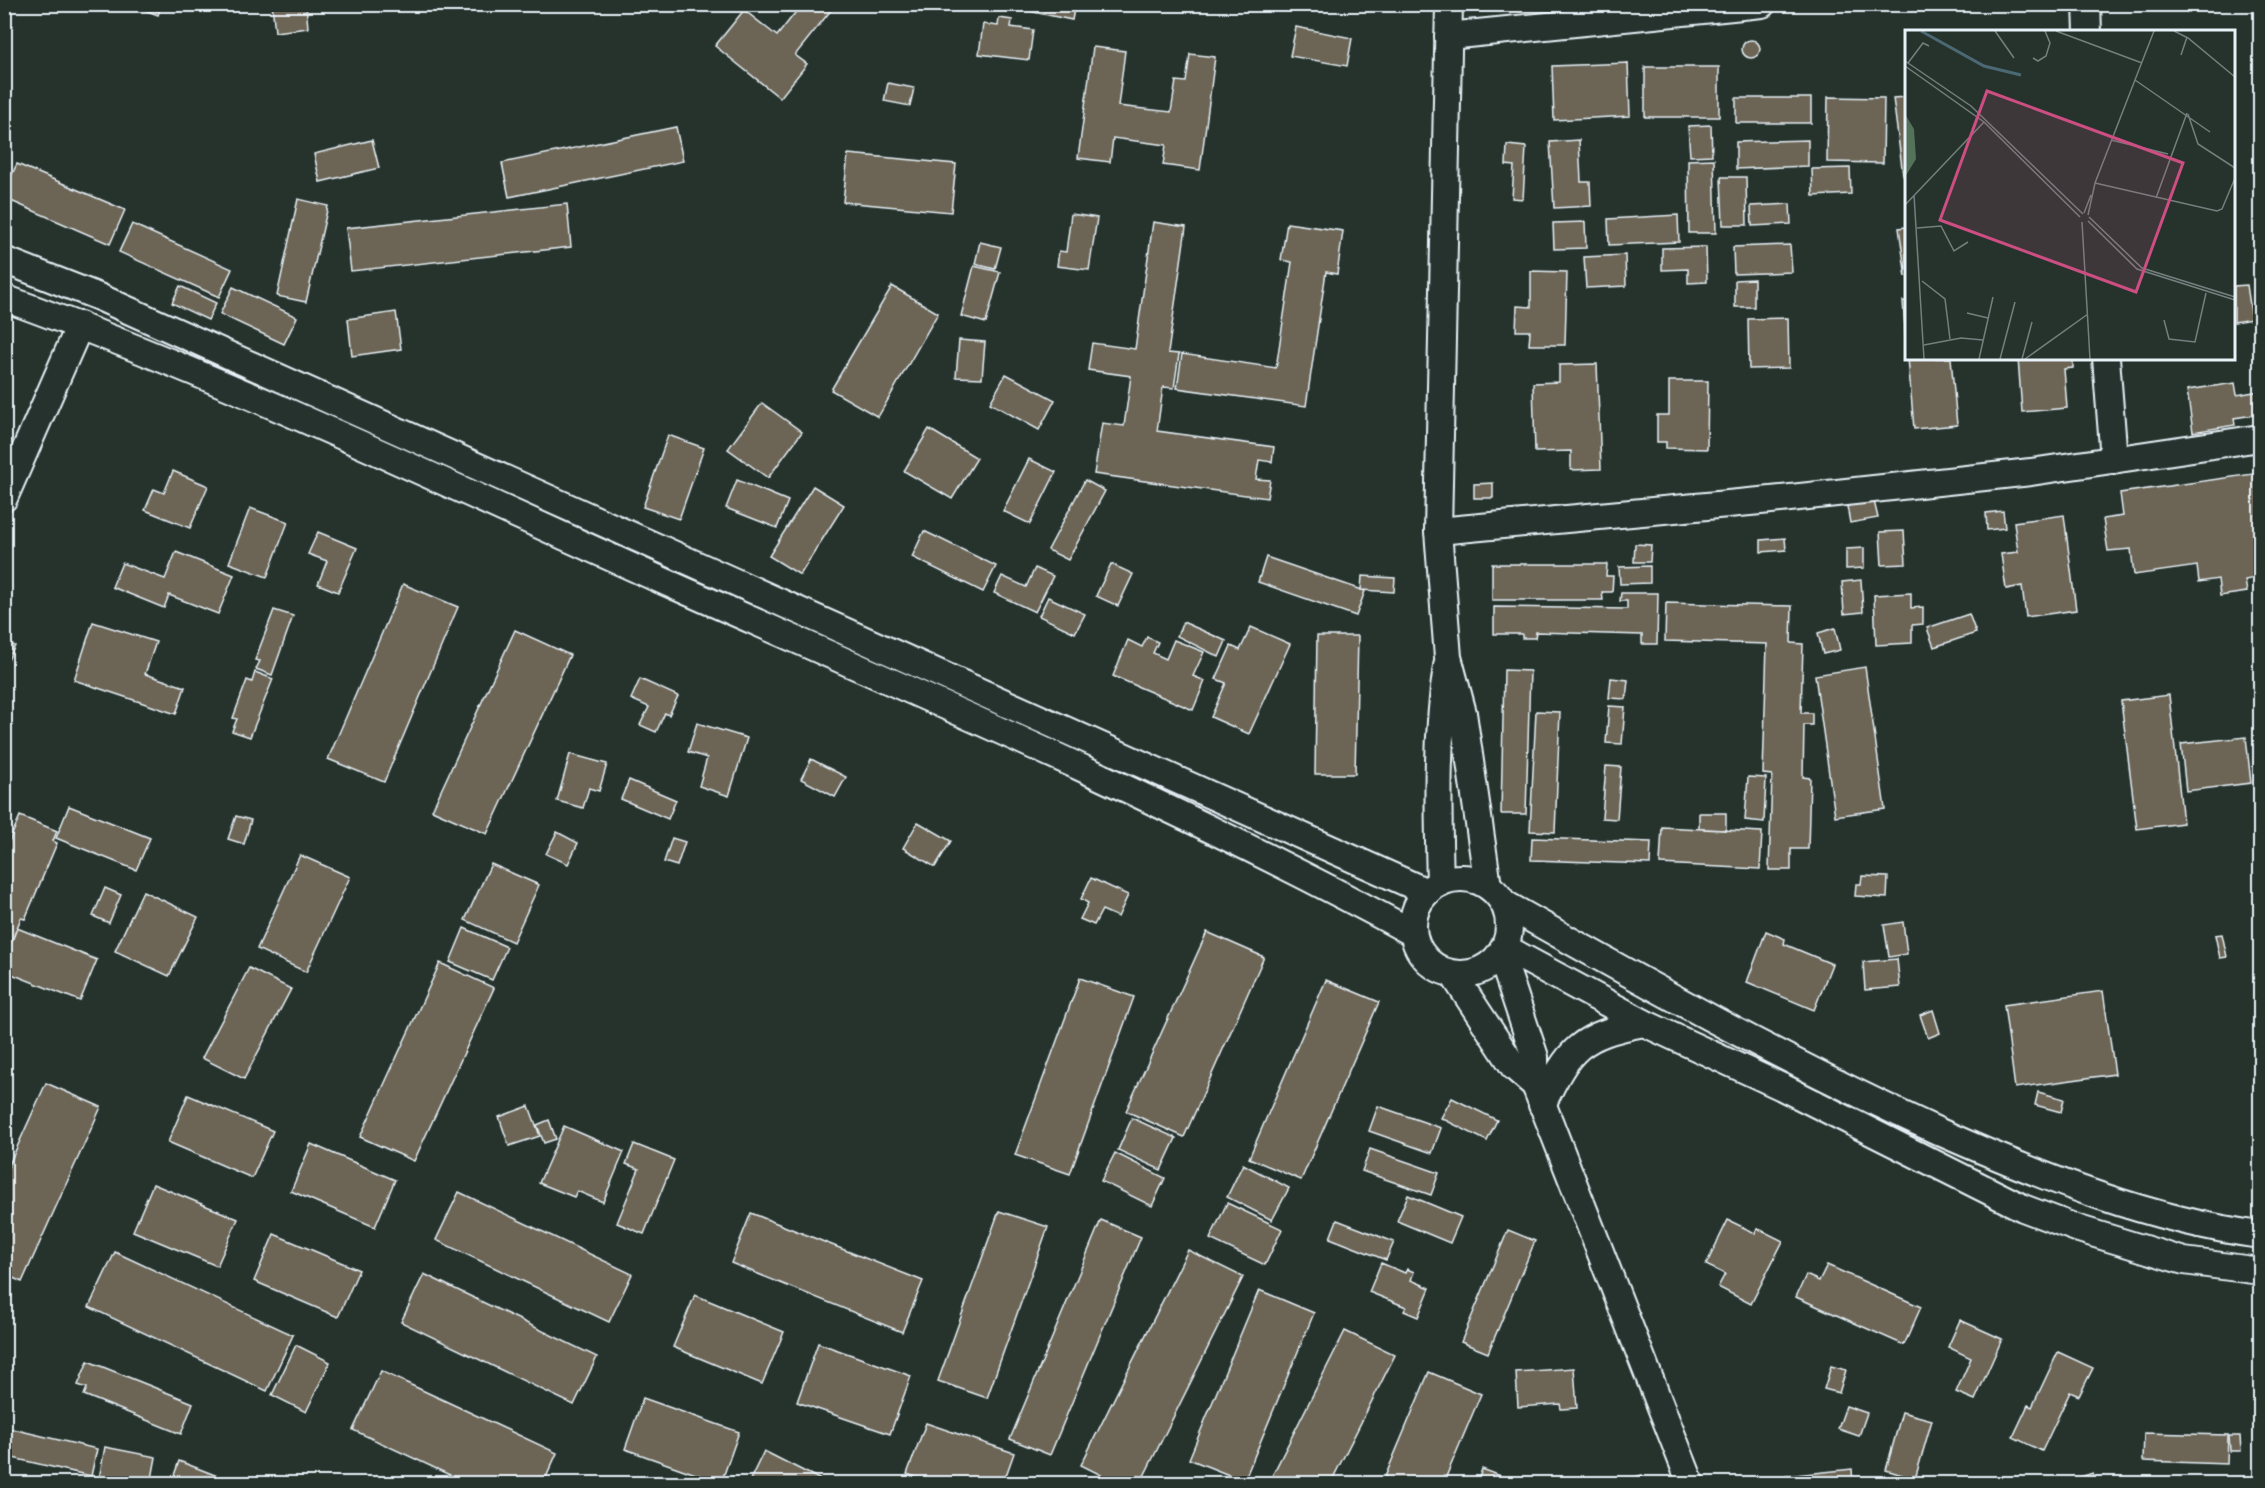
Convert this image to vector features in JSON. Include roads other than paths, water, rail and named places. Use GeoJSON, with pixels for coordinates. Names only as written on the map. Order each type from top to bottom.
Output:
{"type":"FeatureCollection","features":[{"type":"Feature","properties":{"kind":"street"},"geometry":{"type":"LineString","coordinates":[[1449,4],[1438,531],[1448,657],[1463,713],[1496,895],[1509,919],[1510,934],[1503,952],[1480,971],[1453,974],[1439,969],[1426,960],[1418,948],[1413,933],[1415,911],[1434,887],[1460,878],[1496,895],[1697,1013],[1853,1093],[2004,1160],[2138,1210],[2260,1235]]}},
{"type":"Feature","properties":{"kind":"street"},"geometry":{"type":"LineString","coordinates":[[1448,36],[1762,4]]}},
{"type":"Feature","properties":{"kind":"street"},"geometry":{"type":"LineString","coordinates":[[2087,4],[2088,30]]}},
{"type":"Feature","properties":{"kind":"street"},"geometry":{"type":"LineString","coordinates":[[4,260],[99,297],[1434,887]]}},
{"type":"Feature","properties":{"kind":"street"},"geometry":{"type":"LineString","coordinates":[[4,298],[80,326],[272,406],[1190,817],[1316,880],[1413,933]]}},
{"type":"Feature","properties":{"kind":"street"},"geometry":{"type":"LineString","coordinates":[[4,498],[80,326]]}},
{"type":"Feature","properties":{"kind":"street"},"geometry":{"type":"LineString","coordinates":[[2106,360],[2114,460]]}},
{"type":"Feature","properties":{"kind":"street"},"geometry":{"type":"LineString","coordinates":[[1438,531],[1770,501],[2031,472],[2260,438]]}},
{"type":"Feature","properties":{"kind":"street"},"geometry":{"type":"LineString","coordinates":[[1434,887],[1440,714],[1448,657]]}},
{"type":"Feature","properties":{"kind":"street"},"geometry":{"type":"LineString","coordinates":[[1503,952],[1644,1023],[1782,1087],[2023,1208],[2079,1229],[2184,1261],[2260,1271]]}},
{"type":"Feature","properties":{"kind":"street"},"geometry":{"type":"LineString","coordinates":[[1503,952],[1535,1057],[1539,1095],[1691,1484]]}},
{"type":"Feature","properties":{"kind":"street"},"geometry":{"type":"LineString","coordinates":[[1453,974],[1514,1067],[1539,1095]]}},
{"type":"Feature","properties":{"kind":"street"},"geometry":{"type":"LineString","coordinates":[[1539,1095],[1575,1050],[1589,1039],[1612,1029],[1644,1023]]}}]}
